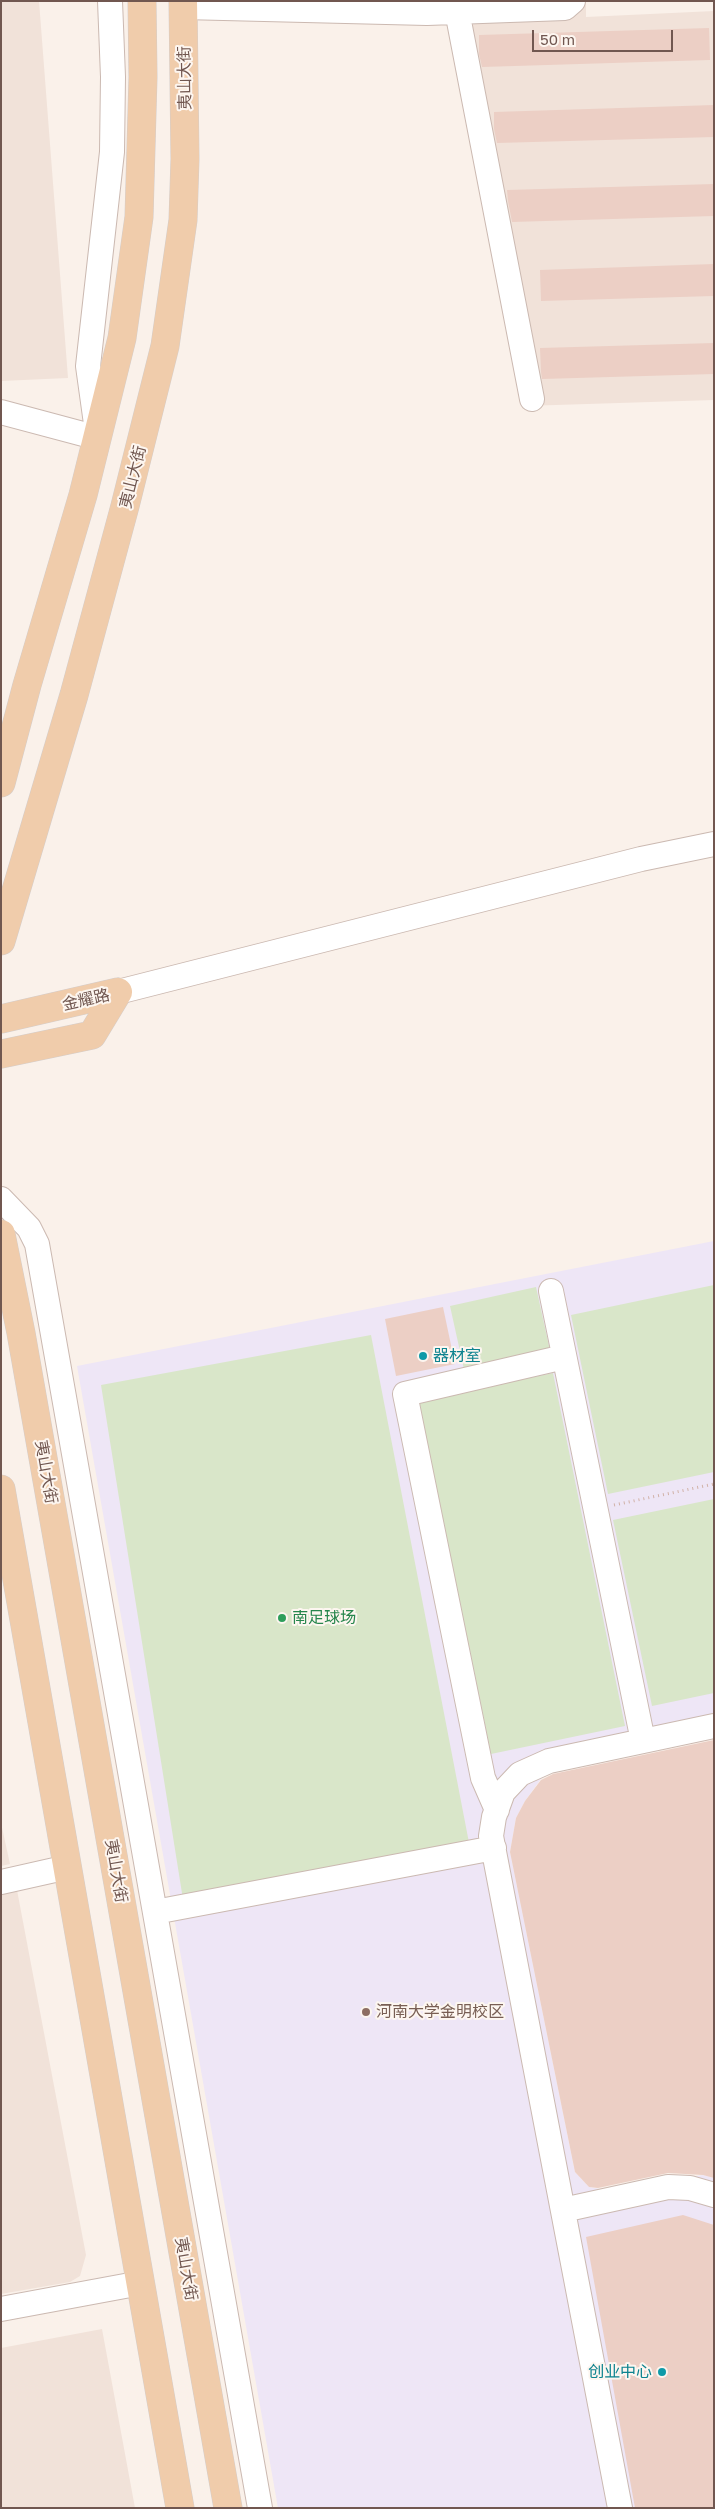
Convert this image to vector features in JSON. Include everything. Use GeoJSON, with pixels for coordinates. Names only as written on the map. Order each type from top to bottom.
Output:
{"type":"FeatureCollection","features":[{"type":"Feature","properties":{"kind":"main road"},"geometry":{"type":"LineString","coordinates":[[1,783],[98,438],[122,338],[139,216],[143,77],[142,1]]}},
{"type":"Feature","properties":{"kind":"main road","name":"夷山大街"},"geometry":{"type":"LineString","coordinates":[[1,941],[77,685],[165,346],[183,220],[185,159],[183,4]]}},
{"type":"Feature","properties":{"kind":"main road","name":"金耀路"},"geometry":{"type":"LineString","coordinates":[[1,1019],[118,992]]}},
{"type":"Feature","properties":{"kind":"main road","name":"金耀路"},"geometry":{"type":"LineString","coordinates":[[1,1054],[92,1035],[118,992]]}},
{"type":"Feature","properties":{"kind":"main road","name":"夷山大街"},"geometry":{"type":"LineString","coordinates":[[1,1234],[21,1333],[228,2508]]}},
{"type":"Feature","properties":{"kind":"main road"},"geometry":{"type":"LineString","coordinates":[[1,1489],[180,2508]]}},
{"type":"Feature","properties":{"kind":"street"},"geometry":{"type":"LineString","coordinates":[[1,412],[98,438],[88,366],[112,152],[113,77],[110,1]]}},
{"type":"Feature","properties":{"kind":"street"},"geometry":{"type":"LineString","coordinates":[[183,4],[457,12],[565,8],[573,1]]}},
{"type":"Feature","properties":{"kind":"street"},"geometry":{"type":"LineString","coordinates":[[457,12],[532,399]]}},
{"type":"Feature","properties":{"kind":"street"},"geometry":{"type":"LineString","coordinates":[[118,992],[640,859],[714,844]]}},
{"type":"Feature","properties":{"kind":"street"},"geometry":{"type":"LineString","coordinates":[[1,1199],[29,1228],[37,1244],[260,2508]]}},
{"type":"Feature","properties":{"kind":"street"},"geometry":{"type":"LineString","coordinates":[[551,1291],[643,1741]]}},
{"type":"Feature","properties":{"kind":"street"},"geometry":{"type":"LineString","coordinates":[[497,1810],[483,1778],[405,1394],[564,1358]]}},
{"type":"Feature","properties":{"kind":"street"},"geometry":{"type":"LineString","coordinates":[[620,2508],[491,1836],[503,1792],[520,1774],[549,1761],[714,1726]]}},
{"type":"Feature","properties":{"kind":"street"},"geometry":{"type":"LineString","coordinates":[[155,1912],[494,1848]]}},
{"type":"Feature","properties":{"kind":"street"},"geometry":{"type":"LineString","coordinates":[[1,1882],[68,1867]]}},
{"type":"Feature","properties":{"kind":"street"},"geometry":{"type":"LineString","coordinates":[[563,2210],[668,2187],[690,2188],[714,2195]]}},
{"type":"Feature","properties":{"kind":"street"},"geometry":{"type":"LineString","coordinates":[[1,2309],[141,2283]]}},
{"type":"Feature","properties":{"kind":"path"},"geometry":{"type":"LineString","coordinates":[[596,1509],[714,1484]]}},
{"type":"Feature","properties":{"kind":"shaded area"},"geometry":{"type":"Polygon","coordinates":[[[1,1],[39,1],[68,378],[1,381],[1,1]]]}},
{"type":"Feature","properties":{"kind":"shaded area"},"geometry":{"type":"Polygon","coordinates":[[[437,1],[586,1],[586,17],[714,11],[714,400],[524,406],[452,30],[437,1]]]}},
{"type":"Feature","properties":{"kind":"shaded area","name":"河南大学金明校区"},"geometry":{"type":"Polygon","coordinates":[[[714,1241],[714,1737],[556,1769],[541,1779],[525,1801],[516,1818],[510,1852],[575,2172],[589,2187],[606,2190],[703,2175],[714,2178],[714,2508],[278,2508],[77,1366],[714,1241]]]}},
{"type":"Feature","properties":{"kind":"shaded area"},"geometry":{"type":"Polygon","coordinates":[[[1,1823],[10,1864],[1,1866],[1,1823]]]}},
{"type":"Feature","properties":{"kind":"shaded area"},"geometry":{"type":"Polygon","coordinates":[[[17,1890],[86,2255],[80,2276],[70,2282],[1,2294],[1,1894],[17,1890]]]}},
{"type":"Feature","properties":{"kind":"shaded area"},"geometry":{"type":"Polygon","coordinates":[[[102,2329],[135,2508],[1,2508],[1,2348],[102,2329]]]}},
{"type":"Feature","properties":{"kind":"green space"},"geometry":{"type":"Polygon","coordinates":[[[714,1285],[714,1472],[608,1494],[571,1315],[714,1285]]]}},
{"type":"Feature","properties":{"kind":"green space"},"geometry":{"type":"Polygon","coordinates":[[[536,1287],[551,1355],[465,1374],[450,1306],[536,1287]]]}},
{"type":"Feature","properties":{"kind":"green space"},"geometry":{"type":"Polygon","coordinates":[[[371,1335],[471,1853],[185,1912],[101,1385],[371,1335]]]}},
{"type":"Feature","properties":{"kind":"green space"},"geometry":{"type":"Polygon","coordinates":[[[553,1373],[625,1726],[491,1754],[419,1401],[553,1373]]]}},
{"type":"Feature","properties":{"kind":"green space"},"geometry":{"type":"Polygon","coordinates":[[[714,1499],[714,1693],[652,1706],[613,1520],[714,1499]]]}},
{"type":"Feature","properties":{"kind":"building"},"geometry":{"type":"Polygon","coordinates":[[[709,28],[710,60],[482,67],[479,54],[479,35],[709,28]]]}},
{"type":"Feature","properties":{"kind":"building"},"geometry":{"type":"Polygon","coordinates":[[[714,105],[714,137],[497,143],[494,129],[494,112],[714,105]]]}},
{"type":"Feature","properties":{"kind":"building"},"geometry":{"type":"Polygon","coordinates":[[[714,184],[714,216],[512,222],[507,190],[714,184]]]}},
{"type":"Feature","properties":{"kind":"building"},"geometry":{"type":"Polygon","coordinates":[[[714,264],[714,296],[541,301],[540,270],[714,264]]]}},
{"type":"Feature","properties":{"kind":"building"},"geometry":{"type":"Polygon","coordinates":[[[714,343],[714,374],[542,379],[540,348],[714,343]]]}},
{"type":"Feature","properties":{"kind":"building"},"geometry":{"type":"Polygon","coordinates":[[[443,1307],[455,1364],[396,1376],[385,1319],[443,1307]]]}},
{"type":"Feature","properties":{"kind":"building"},"geometry":{"type":"Polygon","coordinates":[[[714,1740],[714,2178],[703,2175],[668,2173],[598,2188],[589,2187],[575,2172],[510,1852],[516,1818],[525,1801],[541,1780],[553,1774],[714,1740]]]}},
{"type":"Feature","properties":{"kind":"building","name":"创业中心"},"geometry":{"type":"Polygon","coordinates":[[[683,2215],[714,2225],[714,2508],[635,2508],[586,2237],[683,2215]]]}},
{"type":"Feature","properties":{"kind":"place","name":"器材室"},"geometry":{"type":"Point","coordinates":[423,1356]}},
{"type":"Feature","properties":{"kind":"place","name":"南足球场"},"geometry":{"type":"Point","coordinates":[282,1618]}},
{"type":"Feature","properties":{"kind":"place","name":"河南大学金明校区"},"geometry":{"type":"Point","coordinates":[366,2012]}},
{"type":"Feature","properties":{"kind":"place","name":"创业中心"},"geometry":{"type":"Point","coordinates":[662,2372]}}]}
